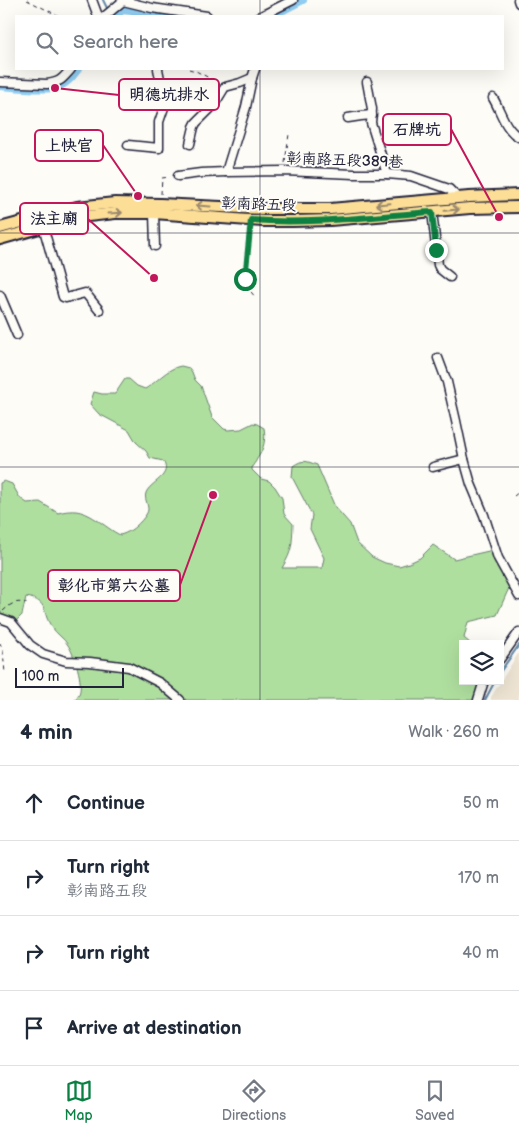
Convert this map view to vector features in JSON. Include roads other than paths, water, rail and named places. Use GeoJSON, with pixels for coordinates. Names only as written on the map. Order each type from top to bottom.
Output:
{"type":"FeatureCollection","features":[{"type":"Feature","properties":{"kind":"main road","name":"彰南路五段"},"geometry":{"type":"LineString","coordinates":[[0,228],[77,207],[115,204],[160,204],[264,210],[330,209],[458,198],[519,195]]}},
{"type":"Feature","properties":{"kind":"main road","name":"彰南路五段"},"geometry":{"type":"LineString","coordinates":[[0,239],[79,217],[115,213],[154,213],[262,221],[330,220],[470,208],[519,207]]}},
{"type":"Feature","properties":{"kind":"street"},"geometry":{"type":"LineString","coordinates":[[92,0],[98,15]]}},
{"type":"Feature","properties":{"kind":"street"},"geometry":{"type":"LineString","coordinates":[[266,15],[293,0]]}},
{"type":"Feature","properties":{"kind":"street"},"geometry":{"type":"LineString","coordinates":[[107,15],[123,2],[200,15]]}},
{"type":"Feature","properties":{"kind":"street"},"geometry":{"type":"LineString","coordinates":[[0,82],[47,84],[61,81],[70,70]]}},
{"type":"Feature","properties":{"kind":"street"},"geometry":{"type":"LineString","coordinates":[[128,145],[159,148],[159,122],[168,96],[161,84],[158,70]]}},
{"type":"Feature","properties":{"kind":"street"},"geometry":{"type":"LineString","coordinates":[[226,172],[255,70]]}},
{"type":"Feature","properties":{"kind":"street"},"geometry":{"type":"LineString","coordinates":[[190,144],[194,126],[214,105],[225,86],[252,78]]}},
{"type":"Feature","properties":{"kind":"street"},"geometry":{"type":"LineString","coordinates":[[366,82],[372,109],[372,123],[387,174]]}},
{"type":"Feature","properties":{"kind":"street"},"geometry":{"type":"LineString","coordinates":[[493,98],[507,127],[512,134],[519,137]]}},
{"type":"Feature","properties":{"kind":"street"},"geometry":{"type":"LineString","coordinates":[[348,118],[372,116]]}},
{"type":"Feature","properties":{"kind":"street","name":"彰南路五段389巷"},"geometry":{"type":"LineString","coordinates":[[178,176],[201,173],[284,171],[387,174],[411,176],[449,189],[458,198]]}},
{"type":"Feature","properties":{"kind":"street"},"geometry":{"type":"LineString","coordinates":[[154,246],[154,213],[160,204]]}},
{"type":"Feature","properties":{"kind":"street"},"geometry":{"type":"LineString","coordinates":[[432,212],[438,265],[450,277]]}},
{"type":"Feature","properties":{"kind":"street"},"geometry":{"type":"LineString","coordinates":[[43,226],[63,297],[66,298],[85,293],[99,310]]}},
{"type":"Feature","properties":{"kind":"street"},"geometry":{"type":"LineString","coordinates":[[0,295],[17,335]]}},
{"type":"Feature","properties":{"kind":"street"},"geometry":{"type":"LineString","coordinates":[[438,358],[447,382],[471,484],[484,515],[498,558],[519,596]]}},
{"type":"Feature","properties":{"kind":"street"},"geometry":{"type":"LineString","coordinates":[[433,466],[464,459]]}},
{"type":"Feature","properties":{"kind":"street"},"geometry":{"type":"LineString","coordinates":[[0,616],[11,622],[30,645],[43,654],[66,661],[129,667],[160,683],[180,700]]}},
{"type":"Feature","properties":{"kind":"street"},"geometry":{"type":"LineString","coordinates":[[504,653],[519,632]]}},
{"type":"Feature","properties":{"kind":"street"},"geometry":{"type":"LineString","coordinates":[[478,700],[483,685]]}},
{"type":"Feature","properties":{"kind":"waterway"},"geometry":{"type":"LineString","coordinates":[[103,0],[108,10]]}},
{"type":"Feature","properties":{"kind":"waterway"},"geometry":{"type":"LineString","coordinates":[[274,15],[303,0]]}},
{"type":"Feature","properties":{"kind":"waterway"},"geometry":{"type":"LineString","coordinates":[[118,15],[122,10],[168,15]]}},
{"type":"Feature","properties":{"kind":"waterway"},"geometry":{"type":"LineString","coordinates":[[0,86],[53,88],[61,86],[77,70]]}},
{"type":"Feature","properties":{"kind":"waterway"},"geometry":{"type":"LineString","coordinates":[[504,666],[519,645]]}},
{"type":"Feature","properties":{"kind":"waterway"},"geometry":{"type":"LineString","coordinates":[[485,700],[493,685]]}},
{"type":"Feature","properties":{"kind":"place","name":"明德坑排水"},"geometry":{"type":"Point","coordinates":[55,88]}},
{"type":"Feature","properties":{"kind":"place","name":"上快官"},"geometry":{"type":"Point","coordinates":[138,196]}},
{"type":"Feature","properties":{"kind":"place","name":"石牌坑"},"geometry":{"type":"Point","coordinates":[499,217]}},
{"type":"Feature","properties":{"kind":"place","name":"法主廟"},"geometry":{"type":"Point","coordinates":[154,278]}},
{"type":"Feature","properties":{"kind":"place","name":"彰化市第六公墓"},"geometry":{"type":"Point","coordinates":[213,495]}}]}
